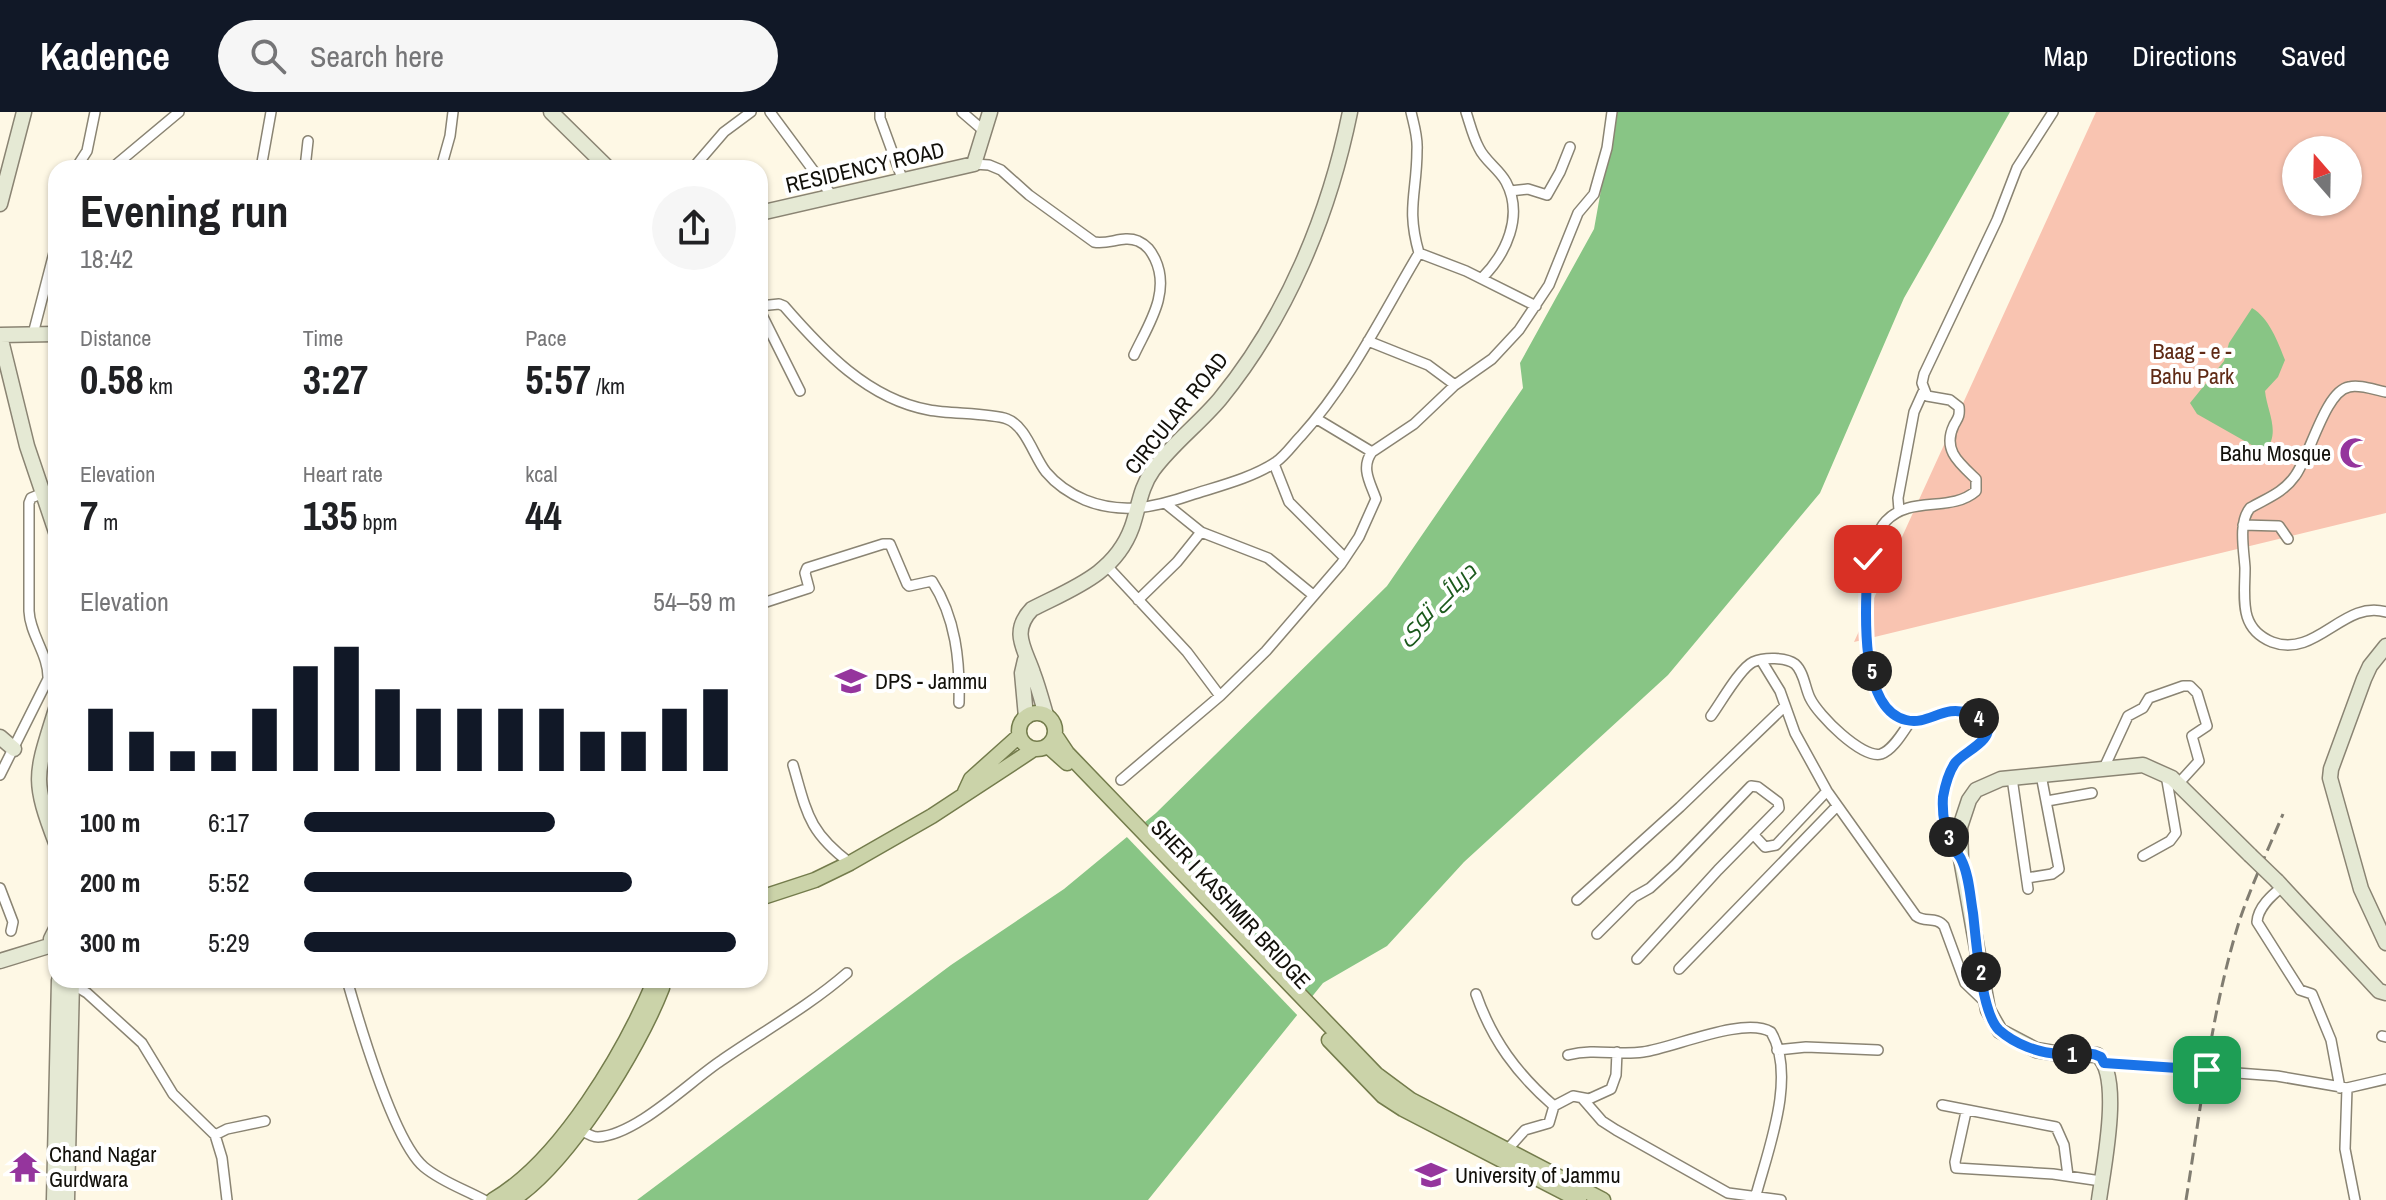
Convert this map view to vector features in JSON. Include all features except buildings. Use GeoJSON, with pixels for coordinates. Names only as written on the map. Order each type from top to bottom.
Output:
{"type":"FeatureCollection","features":[{"type":"Feature","properties":{"kind":"main road"},"geometry":{"type":"LineString","coordinates":[[0,204],[24,112]]}},
{"type":"Feature","properties":{"kind":"main road"},"geometry":{"type":"LineString","coordinates":[[551,112],[600,160]]}},
{"type":"Feature","properties":{"kind":"main road","name":"RESIDENCY ROAD"},"geometry":{"type":"LineString","coordinates":[[768,211],[974,164],[990,112]]}},
{"type":"Feature","properties":{"kind":"main road","name":"CIRCULAR ROAD"},"geometry":{"type":"LineString","coordinates":[[1026,717],[1022,673],[1025,660],[1020,636],[1025,617],[1032,609],[1108,567],[1126,541],[1140,493],[1154,468],[1220,398],[1264,337],[1327,199],[1350,112]]}},
{"type":"Feature","properties":{"kind":"main road"},"geometry":{"type":"LineString","coordinates":[[48,334],[0,335],[27,446],[48,508]]}},
{"type":"Feature","properties":{"kind":"main road"},"geometry":{"type":"LineString","coordinates":[[2386,646],[2364,679],[2330,778],[2361,889],[2386,943]]}},
{"type":"Feature","properties":{"kind":"main road"},"geometry":{"type":"LineString","coordinates":[[768,895],[815,880],[850,863],[1046,744],[1055,726],[1046,715],[1033,672],[1025,660]]}},
{"type":"Feature","properties":{"kind":"main road"},"geometry":{"type":"LineString","coordinates":[[965,792],[971,779],[1019,736],[1020,726],[1026,717],[1046,715]]}},
{"type":"Feature","properties":{"kind":"main road"},"geometry":{"type":"LineString","coordinates":[[48,734],[37,781],[48,823]]}},
{"type":"Feature","properties":{"kind":"main road"},"geometry":{"type":"LineString","coordinates":[[1019,736],[1028,747],[1046,744]]}},
{"type":"Feature","properties":{"kind":"main road"},"geometry":{"type":"LineString","coordinates":[[0,737],[14,749]]}},
{"type":"Feature","properties":{"kind":"main road","name":"SHER I KASHMIR BRIDGE"},"geometry":{"type":"LineString","coordinates":[[1046,744],[1065,755],[1372,1078]]}},
{"type":"Feature","properties":{"kind":"main road"},"geometry":{"type":"LineString","coordinates":[[2099,1200],[2110,1098],[2101,1057],[2090,1053],[2060,1054],[2027,1047],[1993,1024],[1986,1003],[1973,912],[1961,859],[1960,827],[1969,800],[1983,785],[2012,778],[2138,764],[2172,780],[2280,884],[2379,991],[2386,993]]}},
{"type":"Feature","properties":{"kind":"main road"},"geometry":{"type":"LineString","coordinates":[[768,888],[811,873],[829,872]]}},
{"type":"Feature","properties":{"kind":"main road"},"geometry":{"type":"LineString","coordinates":[[0,961],[48,949]]}},
{"type":"Feature","properties":{"kind":"main road"},"geometry":{"type":"LineString","coordinates":[[54,1200],[68,988]]}},
{"type":"Feature","properties":{"kind":"main road"},"geometry":{"type":"LineString","coordinates":[[67,1200],[68,988]]}},
{"type":"Feature","properties":{"kind":"main road"},"geometry":{"type":"LineString","coordinates":[[512,1200],[547,1170],[626,1042],[651,988]]}},
{"type":"Feature","properties":{"kind":"main road"},"geometry":{"type":"LineString","coordinates":[[493,1200],[536,1168],[575,1127],[631,1053],[646,1027],[662,988]]}},
{"type":"Feature","properties":{"kind":"main road"},"geometry":{"type":"LineString","coordinates":[[1372,1078],[1603,1200]]}},
{"type":"Feature","properties":{"kind":"main road"},"geometry":{"type":"LineString","coordinates":[[1372,1078],[1383,1096],[1403,1109],[1579,1200]]}},
{"type":"Feature","properties":{"kind":"street"},"geometry":{"type":"LineString","coordinates":[[81,160],[87,151],[95,112]]}},
{"type":"Feature","properties":{"kind":"street"},"geometry":{"type":"LineString","coordinates":[[122,160],[179,112]]}},
{"type":"Feature","properties":{"kind":"street"},"geometry":{"type":"LineString","coordinates":[[262,160],[271,112]]}},
{"type":"Feature","properties":{"kind":"street"},"geometry":{"type":"LineString","coordinates":[[444,160],[453,112]]}},
{"type":"Feature","properties":{"kind":"street"},"geometry":{"type":"LineString","coordinates":[[699,160],[718,137],[751,112]]}},
{"type":"Feature","properties":{"kind":"street"},"geometry":{"type":"LineString","coordinates":[[770,112],[833,197]]}},
{"type":"Feature","properties":{"kind":"street"},"geometry":{"type":"LineString","coordinates":[[880,112],[903,181]]}},
{"type":"Feature","properties":{"kind":"street"},"geometry":{"type":"LineString","coordinates":[[962,112],[984,131]]}},
{"type":"Feature","properties":{"kind":"street"},"geometry":{"type":"LineString","coordinates":[[768,306],[784,306],[843,368],[892,398],[923,409],[1006,419],[1019,428],[1047,472],[1069,491],[1103,505],[1136,509],[1165,503],[1274,464],[1317,419],[1340,387],[1419,253],[1411,211],[1417,149],[1411,112]]}},
{"type":"Feature","properties":{"kind":"street"},"geometry":{"type":"LineString","coordinates":[[1466,112],[1479,149],[1503,177],[1510,191],[1513,210],[1506,248],[1482,278]]}},
{"type":"Feature","properties":{"kind":"street"},"geometry":{"type":"LineString","coordinates":[[1121,780],[1220,696],[1266,651],[1345,558],[1359,537],[1376,499],[1366,469],[1367,458],[1372,452],[1414,424],[1455,385],[1498,355],[1536,306],[1556,272],[1578,213],[1594,194],[1607,148],[1612,112]]}},
{"type":"Feature","properties":{"kind":"street"},"geometry":{"type":"LineString","coordinates":[[1899,510],[1898,498],[1914,412],[1923,392],[1924,374],[1997,220],[2017,168],[2053,112]]}},
{"type":"Feature","properties":{"kind":"street"},"geometry":{"type":"LineString","coordinates":[[306,160],[308,141]]}},
{"type":"Feature","properties":{"kind":"street"},"geometry":{"type":"LineString","coordinates":[[1510,191],[1528,189],[1547,195],[1570,147]]}},
{"type":"Feature","properties":{"kind":"street"},"geometry":{"type":"LineString","coordinates":[[974,164],[1001,170],[1029,195],[1094,242],[1133,239],[1148,248],[1159,271],[1162,291],[1134,355]]}},
{"type":"Feature","properties":{"kind":"street"},"geometry":{"type":"LineString","coordinates":[[1419,253],[1482,278],[1536,306]]}},
{"type":"Feature","properties":{"kind":"street"},"geometry":{"type":"LineString","coordinates":[[33,334],[48,282]]}},
{"type":"Feature","properties":{"kind":"street"},"geometry":{"type":"LineString","coordinates":[[768,325],[800,391]]}},
{"type":"Feature","properties":{"kind":"street"},"geometry":{"type":"LineString","coordinates":[[1368,341],[1428,365],[1455,385]]}},
{"type":"Feature","properties":{"kind":"street"},"geometry":{"type":"LineString","coordinates":[[2386,392],[2351,386],[2336,395],[2324,413],[2309,452],[2295,477],[2277,494],[2250,508],[2243,525],[2246,613],[2258,635],[2282,645],[2292,645],[2322,635],[2360,613],[2386,612]]}},
{"type":"Feature","properties":{"kind":"street"},"geometry":{"type":"LineString","coordinates":[[1910,722],[1890,711],[1867,655],[1868,559],[1874,539],[1886,521],[1899,510],[1970,497],[1978,486],[1976,479],[1959,463],[1949,445],[1949,437],[1960,414],[1959,407],[1950,400],[1927,396],[1923,392]]}},
{"type":"Feature","properties":{"kind":"street"},"geometry":{"type":"LineString","coordinates":[[1317,419],[1372,452]]}},
{"type":"Feature","properties":{"kind":"street"},"geometry":{"type":"LineString","coordinates":[[1274,464],[1289,502],[1345,558]]}},
{"type":"Feature","properties":{"kind":"street"},"geometry":{"type":"LineString","coordinates":[[0,775],[48,679],[48,670],[31,628],[29,611],[29,503],[31,498],[43,493]]}},
{"type":"Feature","properties":{"kind":"street"},"geometry":{"type":"LineString","coordinates":[[1165,503],[1201,532],[1263,554],[1313,595]]}},
{"type":"Feature","properties":{"kind":"street"},"geometry":{"type":"LineString","coordinates":[[2243,525],[2279,526],[2288,539]]}},
{"type":"Feature","properties":{"kind":"street"},"geometry":{"type":"LineString","coordinates":[[1138,600],[1177,562],[1201,532]]}},
{"type":"Feature","properties":{"kind":"street"},"geometry":{"type":"LineString","coordinates":[[768,601],[809,588],[805,573],[807,568],[890,544],[907,584],[932,581],[948,611],[959,659],[959,703]]}},
{"type":"Feature","properties":{"kind":"street"},"geometry":{"type":"LineString","coordinates":[[1108,567],[1195,662],[1220,696]]}},
{"type":"Feature","properties":{"kind":"street"},"geometry":{"type":"LineString","coordinates":[[1761,660],[1776,684],[1795,733],[1827,791],[1916,916],[1944,926],[1965,983],[1986,1003]]}},
{"type":"Feature","properties":{"kind":"street"},"geometry":{"type":"LineString","coordinates":[[1711,716],[1749,665],[1761,660],[1787,660],[1797,666],[1809,697],[1820,713],[1852,743],[1873,755],[1886,752],[1910,722],[1952,709],[1971,714],[1986,723],[1987,729],[1983,740],[1954,765],[1943,798],[1944,824],[1952,847],[1961,859]]}},
{"type":"Feature","properties":{"kind":"street"},"geometry":{"type":"LineString","coordinates":[[2104,768],[2130,714],[2143,708],[2149,698],[2183,686],[2190,686],[2197,693],[2207,726],[2192,736],[2199,761],[2172,780],[2176,833],[2170,841],[2143,856]]}},
{"type":"Feature","properties":{"kind":"street"},"geometry":{"type":"LineString","coordinates":[[1577,900],[1785,706]]}},
{"type":"Feature","properties":{"kind":"street"},"geometry":{"type":"LineString","coordinates":[[793,765],[812,825],[833,850],[850,863]]}},
{"type":"Feature","properties":{"kind":"street"},"geometry":{"type":"LineString","coordinates":[[2027,878],[2059,871],[2041,775]]}},
{"type":"Feature","properties":{"kind":"street"},"geometry":{"type":"LineString","coordinates":[[2012,778],[2028,889]]}},
{"type":"Feature","properties":{"kind":"street"},"geometry":{"type":"LineString","coordinates":[[1597,934],[1634,897],[1650,888],[1675,865],[1754,785],[1780,806],[1637,959]]}},
{"type":"Feature","properties":{"kind":"street"},"geometry":{"type":"LineString","coordinates":[[1753,834],[1765,847],[1776,845],[1827,791]]}},
{"type":"Feature","properties":{"kind":"street"},"geometry":{"type":"LineString","coordinates":[[2047,801],[2092,793]]}},
{"type":"Feature","properties":{"kind":"street"},"geometry":{"type":"LineString","coordinates":[[1679,969],[1837,806]]}},
{"type":"Feature","properties":{"kind":"street"},"geometry":{"type":"LineString","coordinates":[[2280,884],[2258,914],[2257,922],[2300,990],[2312,994],[2331,1040],[2344,1088],[2345,1149],[2355,1200]]}},
{"type":"Feature","properties":{"kind":"street"},"geometry":{"type":"LineString","coordinates":[[0,888],[13,922],[11,931]]}},
{"type":"Feature","properties":{"kind":"street"},"geometry":{"type":"LineString","coordinates":[[575,1127],[597,1137],[608,1135],[660,1109],[720,1060],[822,995],[847,973]]}},
{"type":"Feature","properties":{"kind":"street"},"geometry":{"type":"LineString","coordinates":[[79,988],[142,1043],[173,1094],[215,1135],[222,1158],[227,1200]]}},
{"type":"Feature","properties":{"kind":"street"},"geometry":{"type":"LineString","coordinates":[[350,988],[393,1115],[410,1150],[424,1167],[484,1200]]}},
{"type":"Feature","properties":{"kind":"street"},"geometry":{"type":"LineString","coordinates":[[1476,994],[1486,1022],[1504,1053],[1534,1089],[1562,1101],[1594,1097],[1614,1087],[1617,1052]]}},
{"type":"Feature","properties":{"kind":"street"},"geometry":{"type":"LineString","coordinates":[[1568,1055],[1593,1050],[1645,1052],[1721,1032],[1765,1029],[1771,1032],[1777,1050],[1781,1097],[1756,1195]]}},
{"type":"Feature","properties":{"kind":"street"},"geometry":{"type":"LineString","coordinates":[[1777,1050],[1806,1047],[1878,1050]]}},
{"type":"Feature","properties":{"kind":"street"},"geometry":{"type":"LineString","coordinates":[[2104,1063],[2277,1076],[2344,1088],[2386,1079]]}},
{"type":"Feature","properties":{"kind":"street"},"geometry":{"type":"LineString","coordinates":[[1582,1098],[1602,1121],[1728,1193],[1781,1200]]}},
{"type":"Feature","properties":{"kind":"street"},"geometry":{"type":"LineString","coordinates":[[1507,1150],[1525,1130],[1549,1123],[1562,1101]]}},
{"type":"Feature","properties":{"kind":"street"},"geometry":{"type":"LineString","coordinates":[[1942,1105],[2056,1127],[2064,1145],[2068,1176]]}},
{"type":"Feature","properties":{"kind":"street"},"geometry":{"type":"LineString","coordinates":[[1966,1112],[1956,1168],[2101,1181]]}},
{"type":"Feature","properties":{"kind":"street"},"geometry":{"type":"LineString","coordinates":[[215,1135],[227,1129],[265,1121]]}},
{"type":"Feature","properties":{"kind":"green space","name":"Baag - e - Bahu Park"},"geometry":{"type":"Polygon","coordinates":[[[2096,112],[2386,112],[2386,513],[1854,642],[2096,112]]]}},
{"type":"Feature","properties":{"kind":"water","name":"دریائے توی"},"geometry":{"type":"Polygon","coordinates":[[[1615,112],[2010,112],[1904,298],[1820,493],[1668,675],[1464,862],[1387,946],[1323,983],[1148,1200],[637,1200],[951,965],[1064,889],[1156,813],[1387,586],[1523,388],[1520,363],[1594,229],[1615,112]]]}},
{"type":"Feature","properties":{"kind":"water"},"geometry":{"type":"Polygon","coordinates":[[[2252,308],[2268,324],[2285,360],[2278,377],[2265,391],[2273,430],[2264,452],[2197,414],[2190,403],[2224,361],[2229,343],[2252,308]]]}},
{"type":"Feature","properties":{"kind":"pier"},"geometry":{"type":"Polygon","coordinates":[[[1142,819],[1315,1000],[1300,1018],[1124,834],[1142,819]]]}},
{"type":"Feature","properties":{"kind":"railway"},"geometry":{"type":"LineString","coordinates":[[2186,1200],[2208,1060],[2229,956],[2244,908],[2283,814]]}},
{"type":"Feature","properties":{"kind":"place","name":"Bahu Mosque"},"geometry":{"type":"Point","coordinates":[2355,453]}},
{"type":"Feature","properties":{"kind":"place","name":"DPS - Jammu"},"geometry":{"type":"Point","coordinates":[851,681]}},
{"type":"Feature","properties":{"kind":"place","name":"Chand Nagar Gurdwara"},"geometry":{"type":"Point","coordinates":[25,1167]}},
{"type":"Feature","properties":{"kind":"place","name":"University of Jammu"},"geometry":{"type":"Point","coordinates":[1431,1175]}},
{"type":"Feature","properties":{"kind":"route"},"geometry":{"type":"LineString","coordinates":[[1868,559],[1867,655],[1877,687],[1890,711],[1910,722],[1952,709],[1960,710],[1986,723],[1983,740],[1954,765],[1943,798],[1944,824],[1952,847],[1961,859],[1968,887],[1984,995],[1993,1024],[2019,1043],[2036,1050],[2060,1054],[2090,1053],[2101,1057],[2104,1063],[2207,1070]]}}]}
